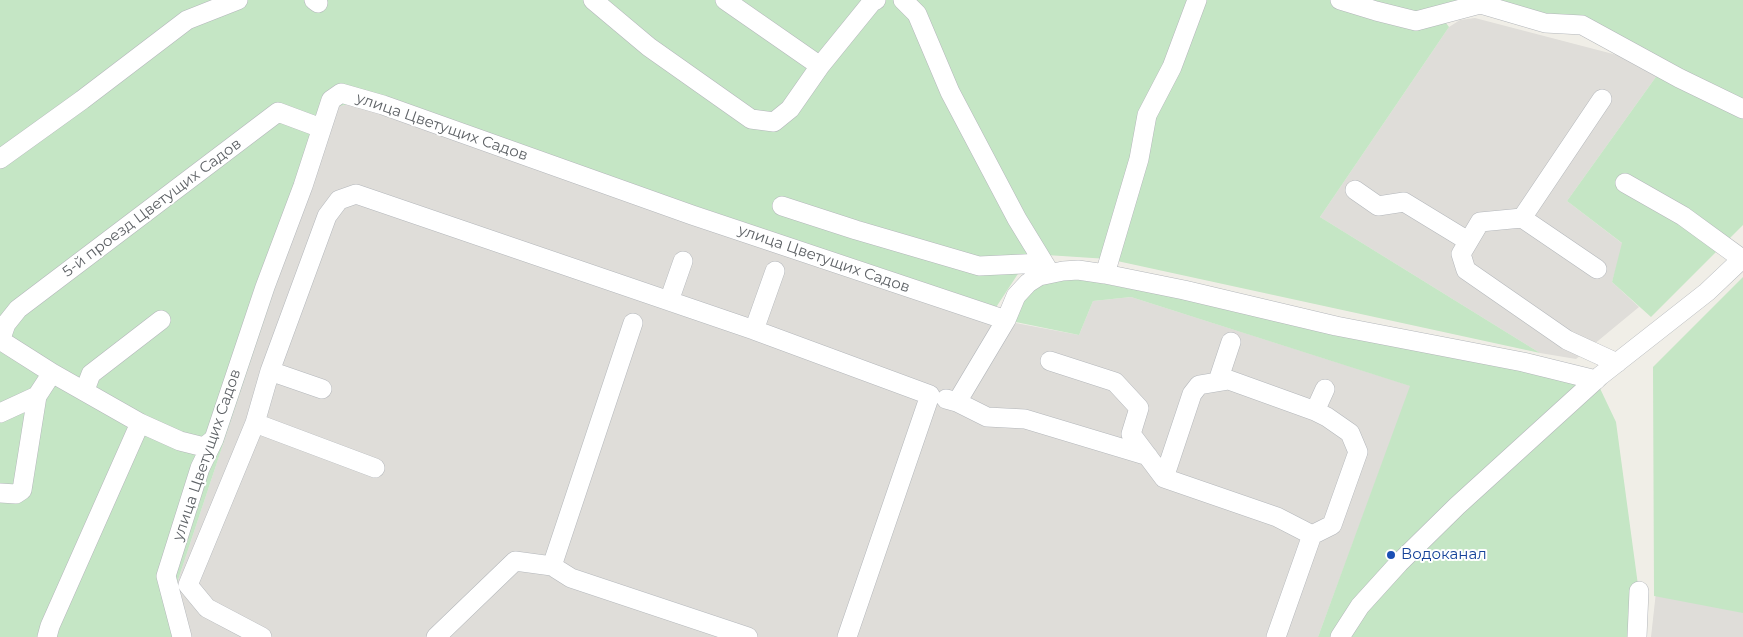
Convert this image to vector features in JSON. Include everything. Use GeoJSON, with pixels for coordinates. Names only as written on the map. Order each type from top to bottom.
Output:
{"type":"FeatureCollection","features":[{"type":"Feature","properties":{"kind":"street"},"geometry":{"type":"LineString","coordinates":[[0,159],[82,100],[187,20],[238,0]]}},
{"type":"Feature","properties":{"kind":"street"},"geometry":{"type":"LineString","coordinates":[[593,0],[649,47],[751,119],[774,122],[790,109],[820,66],[872,2],[876,0]]}},
{"type":"Feature","properties":{"kind":"street"},"geometry":{"type":"LineString","coordinates":[[725,0],[820,66]]}},
{"type":"Feature","properties":{"kind":"street"},"geometry":{"type":"LineString","coordinates":[[903,0],[917,14],[950,92],[1017,219],[1047,268]]}},
{"type":"Feature","properties":{"kind":"street"},"geometry":{"type":"LineString","coordinates":[[1104,274],[1139,159],[1147,115],[1172,67],[1197,0]]}},
{"type":"Feature","properties":{"kind":"street"},"geometry":{"type":"LineString","coordinates":[[1340,0],[1416,20],[1480,4],[1545,23],[1582,25],[1678,78],[1743,109]]}},
{"type":"Feature","properties":{"kind":"street","name":"улица Цветущих Садов"},"geometry":{"type":"LineString","coordinates":[[182,637],[166,576],[200,468],[214,439],[265,287],[303,186],[331,100],[341,93],[354,95],[692,215],[1006,320]]}},
{"type":"Feature","properties":{"kind":"street"},"geometry":{"type":"LineString","coordinates":[[1522,218],[1602,99]]}},
{"type":"Feature","properties":{"kind":"street","name":"5-й проезд Цветущих Садов"},"geometry":{"type":"LineString","coordinates":[[0,340],[6,324],[18,309],[278,112],[321,128]]}},
{"type":"Feature","properties":{"kind":"street"},"geometry":{"type":"LineString","coordinates":[[1340,637],[1360,606],[1399,563],[1457,506],[1596,380],[1707,292],[1742,259],[1683,216],[1625,183]]}},
{"type":"Feature","properties":{"kind":"street"},"geometry":{"type":"LineString","coordinates":[[1355,190],[1378,206],[1404,202],[1468,242]]}},
{"type":"Feature","properties":{"kind":"street"},"geometry":{"type":"LineString","coordinates":[[262,637],[207,608],[188,585],[255,423],[270,371],[327,216],[339,200],[356,194],[754,330],[930,395],[957,402],[987,416],[1025,419],[1148,456]]}},
{"type":"Feature","properties":{"kind":"street"},"geometry":{"type":"LineString","coordinates":[[782,206],[979,266],[1047,268],[1104,274],[1184,290],[1336,326],[1523,362],[1596,380]]}},
{"type":"Feature","properties":{"kind":"street"},"geometry":{"type":"LineString","coordinates":[[1597,269],[1522,218],[1480,222],[1461,254],[1466,270],[1567,340],[1616,363]]}},
{"type":"Feature","properties":{"kind":"street"},"geometry":{"type":"LineString","coordinates":[[670,301],[683,261]]}},
{"type":"Feature","properties":{"kind":"street"},"geometry":{"type":"LineString","coordinates":[[957,402],[1006,320],[1016,296],[1028,283],[1047,268]]}},
{"type":"Feature","properties":{"kind":"street"},"geometry":{"type":"LineString","coordinates":[[754,330],[775,271]]}},
{"type":"Feature","properties":{"kind":"street"},"geometry":{"type":"LineString","coordinates":[[85,390],[91,374],[160,320]]}},
{"type":"Feature","properties":{"kind":"street"},"geometry":{"type":"LineString","coordinates":[[552,566],[633,322]]}},
{"type":"Feature","properties":{"kind":"street"},"geometry":{"type":"LineString","coordinates":[[0,340],[52,373],[85,390],[140,423],[180,442],[204,447],[214,439]]}},
{"type":"Feature","properties":{"kind":"street"},"geometry":{"type":"LineString","coordinates":[[1218,381],[1231,342]]}},
{"type":"Feature","properties":{"kind":"street"},"geometry":{"type":"LineString","coordinates":[[1050,361],[1114,382],[1138,408],[1131,434],[1164,478],[1277,517],[1312,535]]}},
{"type":"Feature","properties":{"kind":"street"},"geometry":{"type":"LineString","coordinates":[[270,371],[322,389]]}},
{"type":"Feature","properties":{"kind":"street"},"geometry":{"type":"LineString","coordinates":[[0,494],[16,494],[22,490],[37,396],[52,373]]}},
{"type":"Feature","properties":{"kind":"street"},"geometry":{"type":"LineString","coordinates":[[1164,478],[1192,394],[1199,385],[1230,380],[1327,417],[1350,433],[1358,452],[1332,524],[1312,535],[1276,637]]}},
{"type":"Feature","properties":{"kind":"street"},"geometry":{"type":"LineString","coordinates":[[1315,412],[1325,389]]}},
{"type":"Feature","properties":{"kind":"street"},"geometry":{"type":"LineString","coordinates":[[847,637],[930,395]]}},
{"type":"Feature","properties":{"kind":"street"},"geometry":{"type":"LineString","coordinates":[[0,414],[37,396]]}},
{"type":"Feature","properties":{"kind":"street"},"geometry":{"type":"LineString","coordinates":[[47,637],[50,626],[140,423]]}},
{"type":"Feature","properties":{"kind":"street"},"geometry":{"type":"LineString","coordinates":[[255,423],[375,468]]}},
{"type":"Feature","properties":{"kind":"street"},"geometry":{"type":"LineString","coordinates":[[436,637],[515,561],[552,566],[571,578],[748,637]]}},
{"type":"Feature","properties":{"kind":"street"},"geometry":{"type":"LineString","coordinates":[[1637,637],[1639,591]]}},
{"type":"Feature","properties":{"kind":"shaded area"},"geometry":{"type":"Polygon","coordinates":[[[1475,18],[1663,67],[1567,201],[1623,244],[1612,282],[1639,307],[1576,359],[1540,353],[1320,217],[1449,27],[1460,20],[1475,18]]]}},
{"type":"Feature","properties":{"kind":"shaded area"},"geometry":{"type":"Polygon","coordinates":[[[366,101],[989,318],[1079,335],[1093,301],[1131,297],[1411,386],[1318,637],[185,637],[173,595],[335,107],[366,101]]]}},
{"type":"Feature","properties":{"kind":"shaded area"},"geometry":{"type":"Polygon","coordinates":[[[1656,592],[1743,609],[1743,637],[1651,637],[1656,592]]]}},
{"type":"Feature","properties":{"kind":"green space"},"geometry":{"type":"Polygon","coordinates":[[[0,0],[1743,0],[1743,225],[1651,317],[1612,282],[1622,243],[1567,201],[1663,67],[1521,9],[1437,11],[1449,27],[1320,217],[1540,353],[1108,259],[1031,254],[989,318],[366,101],[335,107],[173,595],[185,637],[0,637],[0,0]]]}},
{"type":"Feature","properties":{"kind":"green space"},"geometry":{"type":"Polygon","coordinates":[[[1050,273],[1596,380],[1616,422],[1645,637],[1318,637],[1410,386],[1131,297],[1093,301],[1079,335],[1006,320],[1050,273]]]}},
{"type":"Feature","properties":{"kind":"green space"},"geometry":{"type":"Polygon","coordinates":[[[1743,277],[1743,613],[1654,596],[1653,367],[1743,277]]]}},
{"type":"Feature","properties":{"kind":"place","name":"Водоканал"},"geometry":{"type":"Point","coordinates":[1391,555]}}]}
